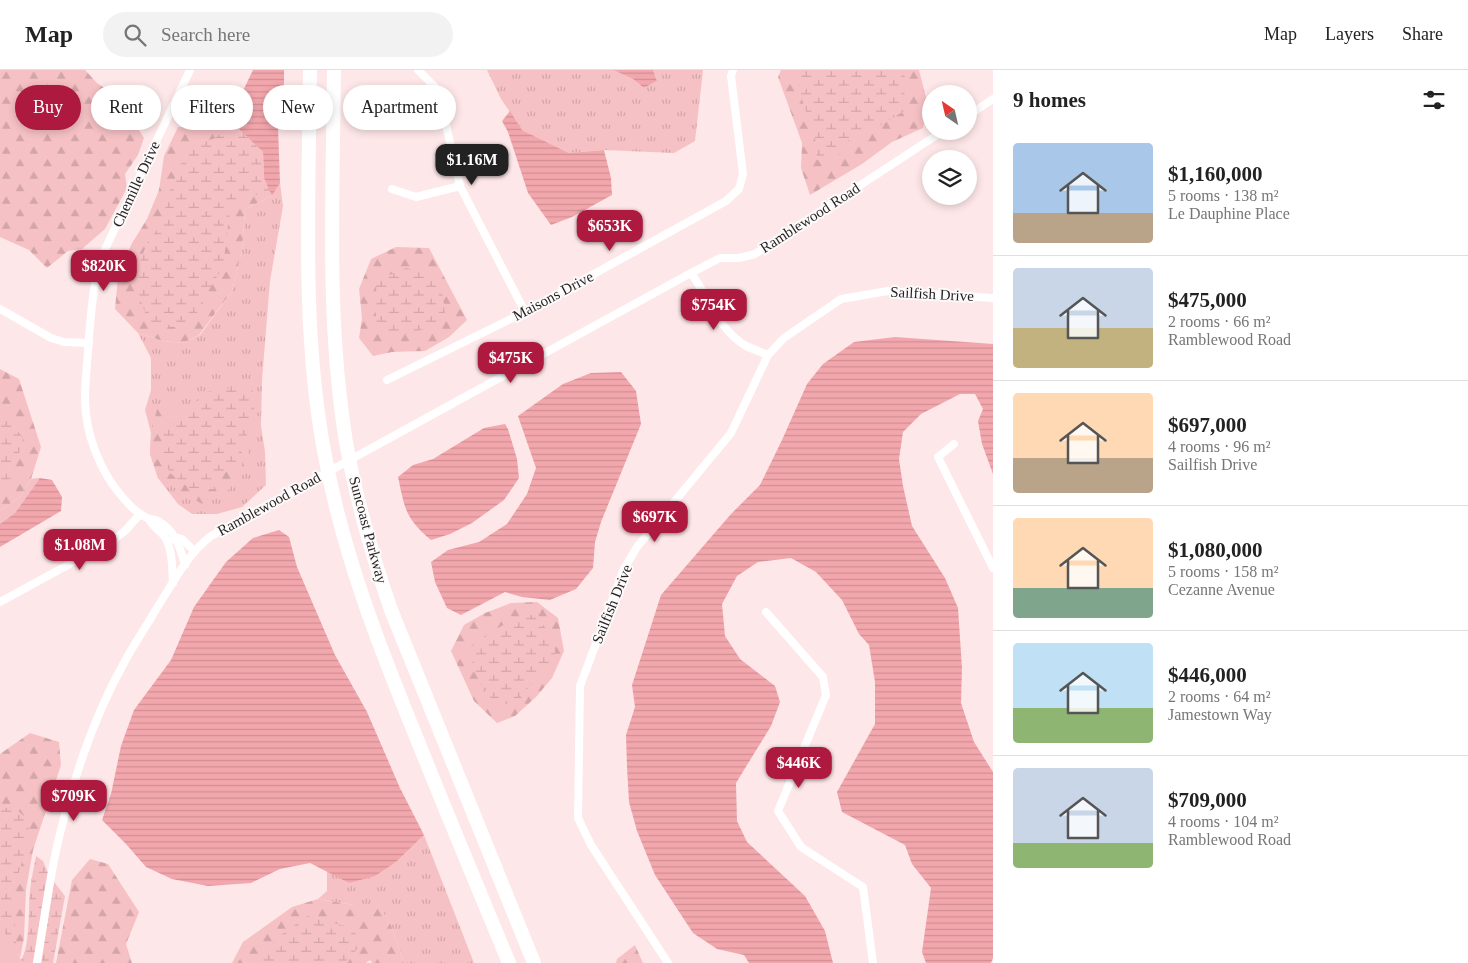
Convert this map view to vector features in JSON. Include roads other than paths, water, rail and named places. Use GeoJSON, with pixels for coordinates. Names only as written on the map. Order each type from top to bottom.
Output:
{"type":"FeatureCollection","features":[{"type":"Feature","properties":{"kind":"highway","name":"Suncoast Parkway"},"geometry":{"type":"LineString","coordinates":[[310,70],[310,325],[315,386],[324,454],[332,490],[353,570],[382,654],[509,963]]}},
{"type":"Feature","properties":{"kind":"highway","name":"Suncoast Parkway"},"geometry":{"type":"LineString","coordinates":[[334,70],[334,307],[337,370],[346,442],[354,479],[367,536],[391,610],[534,963]]}},
{"type":"Feature","properties":{"kind":"street","name":"Chemille Drive"},"geometry":{"type":"LineString","coordinates":[[185,565],[175,537],[156,520],[149,519],[140,514],[124,499],[110,481],[99,462],[91,441],[85,399],[94,284],[99,262],[190,70]]}},
{"type":"Feature","properties":{"kind":"street"},"geometry":{"type":"LineString","coordinates":[[418,70],[438,90],[460,186],[525,312]]}},
{"type":"Feature","properties":{"kind":"street","name":"Maisons Drive"},"geometry":{"type":"LineString","coordinates":[[386,380],[525,312],[726,202],[739,189],[743,174],[731,76],[733,70]]}},
{"type":"Feature","properties":{"kind":"street"},"geometry":{"type":"LineString","coordinates":[[978,109],[993,99]]}},
{"type":"Feature","properties":{"kind":"street","name":"Ramblewood Road"},"geometry":{"type":"LineString","coordinates":[[37,963],[61,828],[77,775],[102,709],[124,663],[194,551],[211,536],[691,273],[720,258],[739,258],[755,254],[929,140]]}},
{"type":"Feature","properties":{"kind":"street"},"geometry":{"type":"LineString","coordinates":[[392,189],[416,197],[460,186]]}},
{"type":"Feature","properties":{"kind":"street"},"geometry":{"type":"LineString","coordinates":[[691,273],[702,288],[721,322],[732,335],[745,345],[768,355]]}},
{"type":"Feature","properties":{"kind":"street","name":"Sailfish Drive"},"geometry":{"type":"LineString","coordinates":[[668,963],[591,845],[578,818],[580,686],[624,570],[637,547],[730,433],[768,355],[784,338],[841,299],[888,291],[993,298]]}},
{"type":"Feature","properties":{"kind":"street"},"geometry":{"type":"LineString","coordinates":[[0,309],[51,338],[64,342],[89,343]]}},
{"type":"Feature","properties":{"kind":"street"},"geometry":{"type":"LineString","coordinates":[[954,444],[938,457],[993,568]]}},
{"type":"Feature","properties":{"kind":"street"},"geometry":{"type":"LineString","coordinates":[[0,602],[110,542],[125,531],[140,514]]}},
{"type":"Feature","properties":{"kind":"street","name":"Chemille Drive"},"geometry":{"type":"LineString","coordinates":[[149,519],[152,526],[164,536],[167,543],[173,583]]}},
{"type":"Feature","properties":{"kind":"street","name":"Chemille Drive"},"geometry":{"type":"LineString","coordinates":[[175,537],[182,539],[194,551]]}},
{"type":"Feature","properties":{"kind":"street"},"geometry":{"type":"LineString","coordinates":[[167,543],[175,537]]}},
{"type":"Feature","properties":{"kind":"street"},"geometry":{"type":"LineString","coordinates":[[766,612],[823,677],[826,696],[778,810],[800,847],[863,887],[873,963]]}}]}
